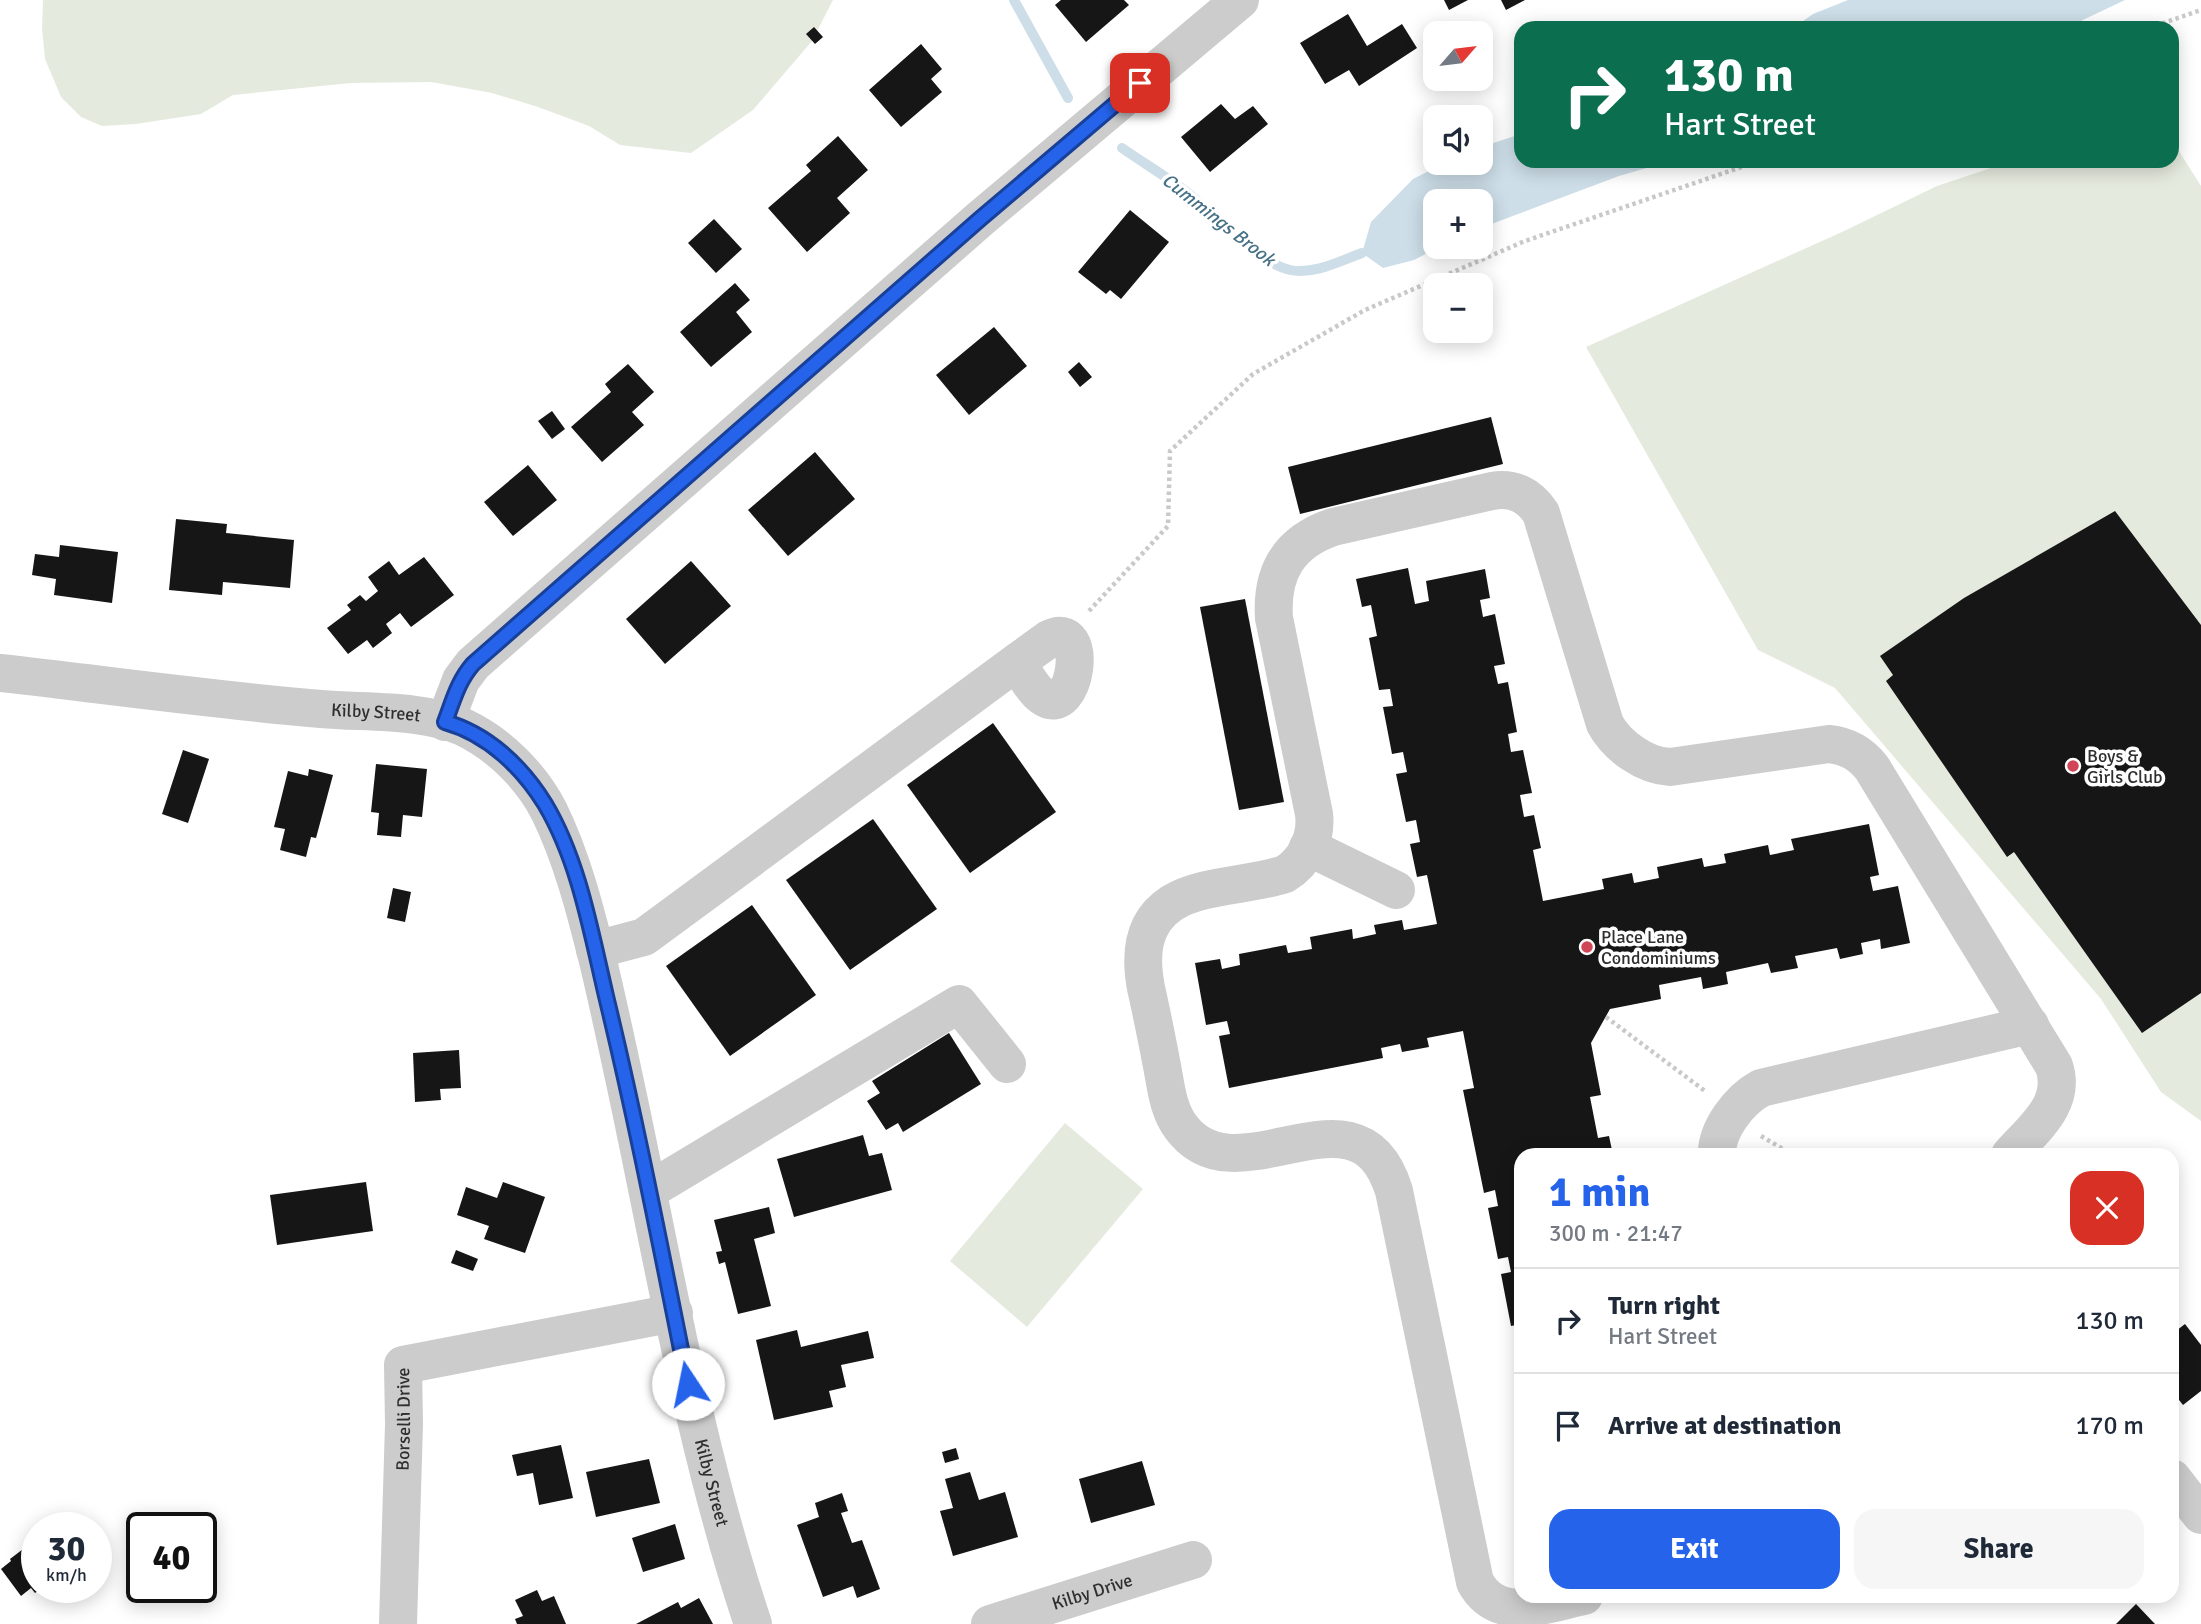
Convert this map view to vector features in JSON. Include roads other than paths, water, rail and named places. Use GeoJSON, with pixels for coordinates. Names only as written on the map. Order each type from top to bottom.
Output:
{"type":"FeatureCollection","features":[{"type":"Feature","properties":{"kind":"street"},"geometry":{"type":"LineString","coordinates":[[445,722],[461,680],[473,664],[980,219],[1240,0]]}},
{"type":"Feature","properties":{"kind":"street"},"geometry":{"type":"LineString","coordinates":[[1550,1603],[1525,1608],[1500,1606],[1485,1596],[1475,1582],[1394,1191],[1384,1167],[1376,1157],[1354,1143],[1329,1138],[1248,1153],[1222,1153],[1188,1135],[1173,1113],[1143,972],[1142,959],[1147,933],[1161,912],[1183,897],[1285,874],[1299,863],[1313,834],[1315,818],[1273,601],[1275,585],[1282,568],[1303,542],[1317,533],[1492,491],[1511,490],[1528,498],[1541,513],[1605,724],[1612,735],[1647,762],[1670,767],[1821,745],[1838,745],[1854,751],[1872,768],[2054,1066],[2058,1087],[2052,1107],[2016,1148]]}},
{"type":"Feature","properties":{"kind":"street"},"geometry":{"type":"LineString","coordinates":[[595,950],[646,935],[1017,662],[1054,636],[1064,637],[1073,644],[1075,655],[1070,687],[1064,696],[1054,701],[1043,698],[1017,662]]}},
{"type":"Feature","properties":{"kind":"street","name":"Kilby Street"},"geometry":{"type":"LineString","coordinates":[[0,673],[320,709],[425,716],[467,729],[502,753],[532,785],[559,833],[571,864],[595,950],[616,1036],[707,1468],[753,1624]]}},
{"type":"Feature","properties":{"kind":"street"},"geometry":{"type":"LineString","coordinates":[[1308,847],[1396,890]]}},
{"type":"Feature","properties":{"kind":"street"},"geometry":{"type":"LineString","coordinates":[[648,1191],[959,1004],[1007,1064]]}},
{"type":"Feature","properties":{"kind":"street"},"geometry":{"type":"LineString","coordinates":[[1718,1148],[1720,1134],[1733,1115],[1747,1098],[1765,1086],[2030,1025]]}},
{"type":"Feature","properties":{"kind":"street","name":"Borselli Drive"},"geometry":{"type":"LineString","coordinates":[[398,1624],[404,1424],[402,1365],[674,1313]]}},
{"type":"Feature","properties":{"kind":"street"},"geometry":{"type":"LineString","coordinates":[[2179,1487],[2201,1515]]}},
{"type":"Feature","properties":{"kind":"street","name":"Kilby Drive"},"geometry":{"type":"LineString","coordinates":[[990,1624],[1193,1560]]}},
{"type":"Feature","properties":{"kind":"waterway","name":"Cummings Brook"},"geometry":{"type":"LineString","coordinates":[[1014,0],[1068,98]]}},
{"type":"Feature","properties":{"kind":"waterway","name":"Cummings Brook"},"geometry":{"type":"LineString","coordinates":[[1122,148],[1196,199],[1249,247],[1277,265],[1290,270],[1308,271],[1362,253]]}},
{"type":"Feature","properties":{"kind":"place","name":"Boys & Girls Club"},"geometry":{"type":"Point","coordinates":[2073,766]}},
{"type":"Feature","properties":{"kind":"place","name":"Place Lane Condominiums"},"geometry":{"type":"Point","coordinates":[1587,947]}}]}
